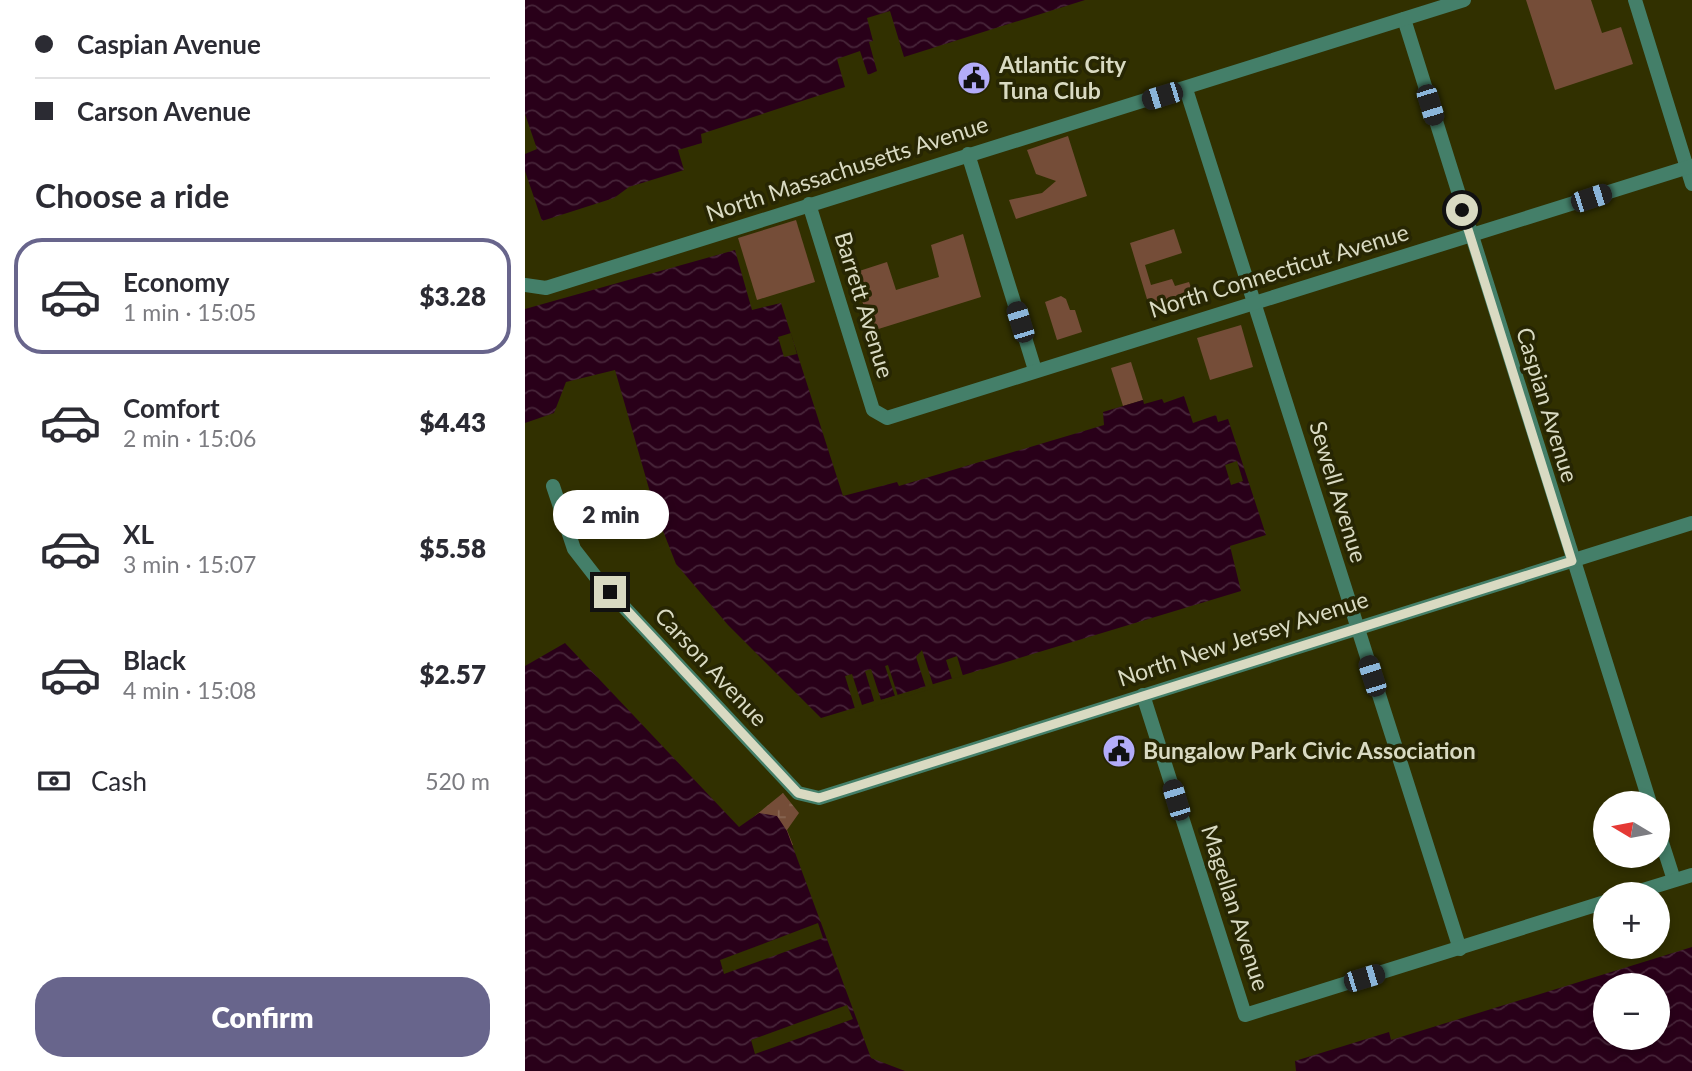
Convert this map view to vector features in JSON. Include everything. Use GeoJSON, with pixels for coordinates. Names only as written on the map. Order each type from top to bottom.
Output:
{"type":"FeatureCollection","features":[{"type":"Feature","properties":{"kind":"street","name":"North Massachusetts Avenue"},"geometry":{"type":"LineString","coordinates":[[525,285],[546,288],[1464,0]]}},
{"type":"Feature","properties":{"kind":"street"},"geometry":{"type":"LineString","coordinates":[[1635,0],[1690,167],[1692,184]]}},
{"type":"Feature","properties":{"kind":"street","name":"Caspian Avenue"},"geometry":{"type":"LineString","coordinates":[[1404,19],[1470,237],[1646,791]]}},
{"type":"Feature","properties":{"kind":"street","name":"Sewell Avenue"},"geometry":{"type":"LineString","coordinates":[[1186,89],[1460,949]]}},
{"type":"Feature","properties":{"kind":"street"},"geometry":{"type":"LineString","coordinates":[[968,154],[1035,370]]}},
{"type":"Feature","properties":{"kind":"street","name":"North Connecticut Avenue"},"geometry":{"type":"LineString","coordinates":[[879,416],[887,418],[1690,167]]}},
{"type":"Feature","properties":{"kind":"street","name":"Barrett Avenue"},"geometry":{"type":"LineString","coordinates":[[809,204],[873,410],[879,416]]}},
{"type":"Feature","properties":{"kind":"street","name":"Carson Avenue"},"geometry":{"type":"LineString","coordinates":[[553,486],[574,549],[588,568],[798,793],[809,798]]}},
{"type":"Feature","properties":{"kind":"street","name":"North New Jersey Avenue"},"geometry":{"type":"LineString","coordinates":[[809,798],[819,798],[1692,523]]}},
{"type":"Feature","properties":{"kind":"street","name":"Magellan Avenue"},"geometry":{"type":"LineString","coordinates":[[1143,695],[1245,1015],[1460,949]]}},
{"type":"Feature","properties":{"kind":"street"},"geometry":{"type":"LineString","coordinates":[[1670,868],[1674,880]]}},
{"type":"Feature","properties":{"kind":"street"},"geometry":{"type":"LineString","coordinates":[[1668,882],[1692,874]]}},
{"type":"Feature","properties":{"kind":"street"},"geometry":{"type":"LineString","coordinates":[[1460,949],[1593,906]]}},
{"type":"Feature","properties":{"kind":"green space"},"geometry":{"type":"Polygon","coordinates":[[[1526,0],[1591,0],[1602,33],[1621,27],[1633,64],[1555,90],[1526,0]]]}},
{"type":"Feature","properties":{"kind":"green space"},"geometry":{"type":"Polygon","coordinates":[[[1068,136],[1087,196],[1016,219],[1009,200],[1042,193],[1056,181],[1036,174],[1027,150],[1068,136]]]}},
{"type":"Feature","properties":{"kind":"green space"},"geometry":{"type":"Polygon","coordinates":[[[796,220],[815,282],[757,300],[738,238],[796,220]]]}},
{"type":"Feature","properties":{"kind":"green space"},"geometry":{"type":"Polygon","coordinates":[[[1174,229],[1182,253],[1145,265],[1151,285],[1172,279],[1175,286],[1189,282],[1194,296],[1150,309],[1130,243],[1174,229]]]}},
{"type":"Feature","properties":{"kind":"green space"},"geometry":{"type":"Polygon","coordinates":[[[963,234],[981,297],[872,331],[853,273],[887,262],[896,290],[939,277],[931,245],[963,234]]]}},
{"type":"Feature","properties":{"kind":"green space"},"geometry":{"type":"Polygon","coordinates":[[[1061,296],[1066,299],[1070,310],[1075,310],[1082,332],[1057,340],[1045,302],[1061,296]]]}},
{"type":"Feature","properties":{"kind":"green space"},"geometry":{"type":"Polygon","coordinates":[[[1241,325],[1253,367],[1210,380],[1197,338],[1241,325]]]}},
{"type":"Feature","properties":{"kind":"green space"},"geometry":{"type":"Polygon","coordinates":[[[1131,362],[1143,400],[1123,406],[1111,368],[1131,362]]]}},
{"type":"Feature","properties":{"kind":"green space"},"geometry":{"type":"Polygon","coordinates":[[[783,793],[799,813],[787,830],[793,845],[740,828],[783,793]]]}},
{"type":"Feature","properties":{"kind":"water"},"geometry":{"type":"Polygon","coordinates":[[[525,0],[1085,0],[904,57],[890,11],[867,18],[873,41],[869,42],[877,71],[868,75],[860,51],[837,59],[845,87],[701,134],[702,143],[678,150],[684,170],[629,187],[614,198],[542,221],[525,171],[525,154],[537,149],[525,114],[525,0]]]}},
{"type":"Feature","properties":{"kind":"water"},"geometry":{"type":"Polygon","coordinates":[[[735,250],[752,310],[781,303],[843,496],[897,482],[899,486],[1104,425],[1103,412],[1143,400],[1144,404],[1162,399],[1164,403],[1184,396],[1193,423],[1216,415],[1218,422],[1228,419],[1266,535],[1230,546],[1241,591],[821,718],[728,625],[676,564],[656,513],[615,370],[566,382],[554,413],[525,423],[525,309],[735,250]]]}},
{"type":"Feature","properties":{"kind":"water"},"geometry":{"type":"Polygon","coordinates":[[[565,643],[739,827],[759,813],[777,816],[787,831],[871,1058],[905,1071],[525,1071],[525,666],[565,643]]]}},
{"type":"Feature","properties":{"kind":"water"},"geometry":{"type":"Polygon","coordinates":[[[1692,947],[1692,1071],[1296,1071],[1295,1061],[1389,1032],[1391,1040],[1593,978],[1593,1050],[1670,1050],[1670,973],[1608,973],[1653,959],[1670,959],[1670,954],[1692,947]]]}},
{"type":"Feature","properties":{"kind":"pier"},"geometry":{"type":"Polygon","coordinates":[[[791,333],[797,354],[784,357],[778,337],[791,333]]]}},
{"type":"Feature","properties":{"kind":"pier"},"geometry":{"type":"Polygon","coordinates":[[[1237,461],[1243,481],[1231,485],[1225,465],[1237,461]]]}},
{"type":"Feature","properties":{"kind":"pier"},"geometry":{"type":"Polygon","coordinates":[[[922,650],[934,688],[856,712],[845,676],[852,674],[862,705],[874,701],[865,671],[871,669],[881,700],[895,696],[885,666],[888,665],[898,696],[926,688],[916,657],[922,650]]]}},
{"type":"Feature","properties":{"kind":"pier"},"geometry":{"type":"Polygon","coordinates":[[[957,656],[963,676],[952,679],[946,660],[957,656]]]}},
{"type":"Feature","properties":{"kind":"pier"},"geometry":{"type":"Polygon","coordinates":[[[818,923],[823,938],[724,974],[720,960],[818,923]]]}},
{"type":"Feature","properties":{"kind":"pier"},"geometry":{"type":"Polygon","coordinates":[[[847,1005],[853,1019],[755,1054],[751,1040],[847,1005]]]}},
{"type":"Feature","properties":{"kind":"place","name":"Atlantic City Tuna Club"},"geometry":{"type":"Point","coordinates":[974,78]}},
{"type":"Feature","properties":{"kind":"place","name":"Bungalow Park Civic Association"},"geometry":{"type":"Point","coordinates":[1119,751]}},
{"type":"Feature","properties":{"kind":"route"},"geometry":{"type":"LineString","coordinates":[[610,592],[798,793],[809,798],[819,798],[1572,561],[1462,210]]}}]}
